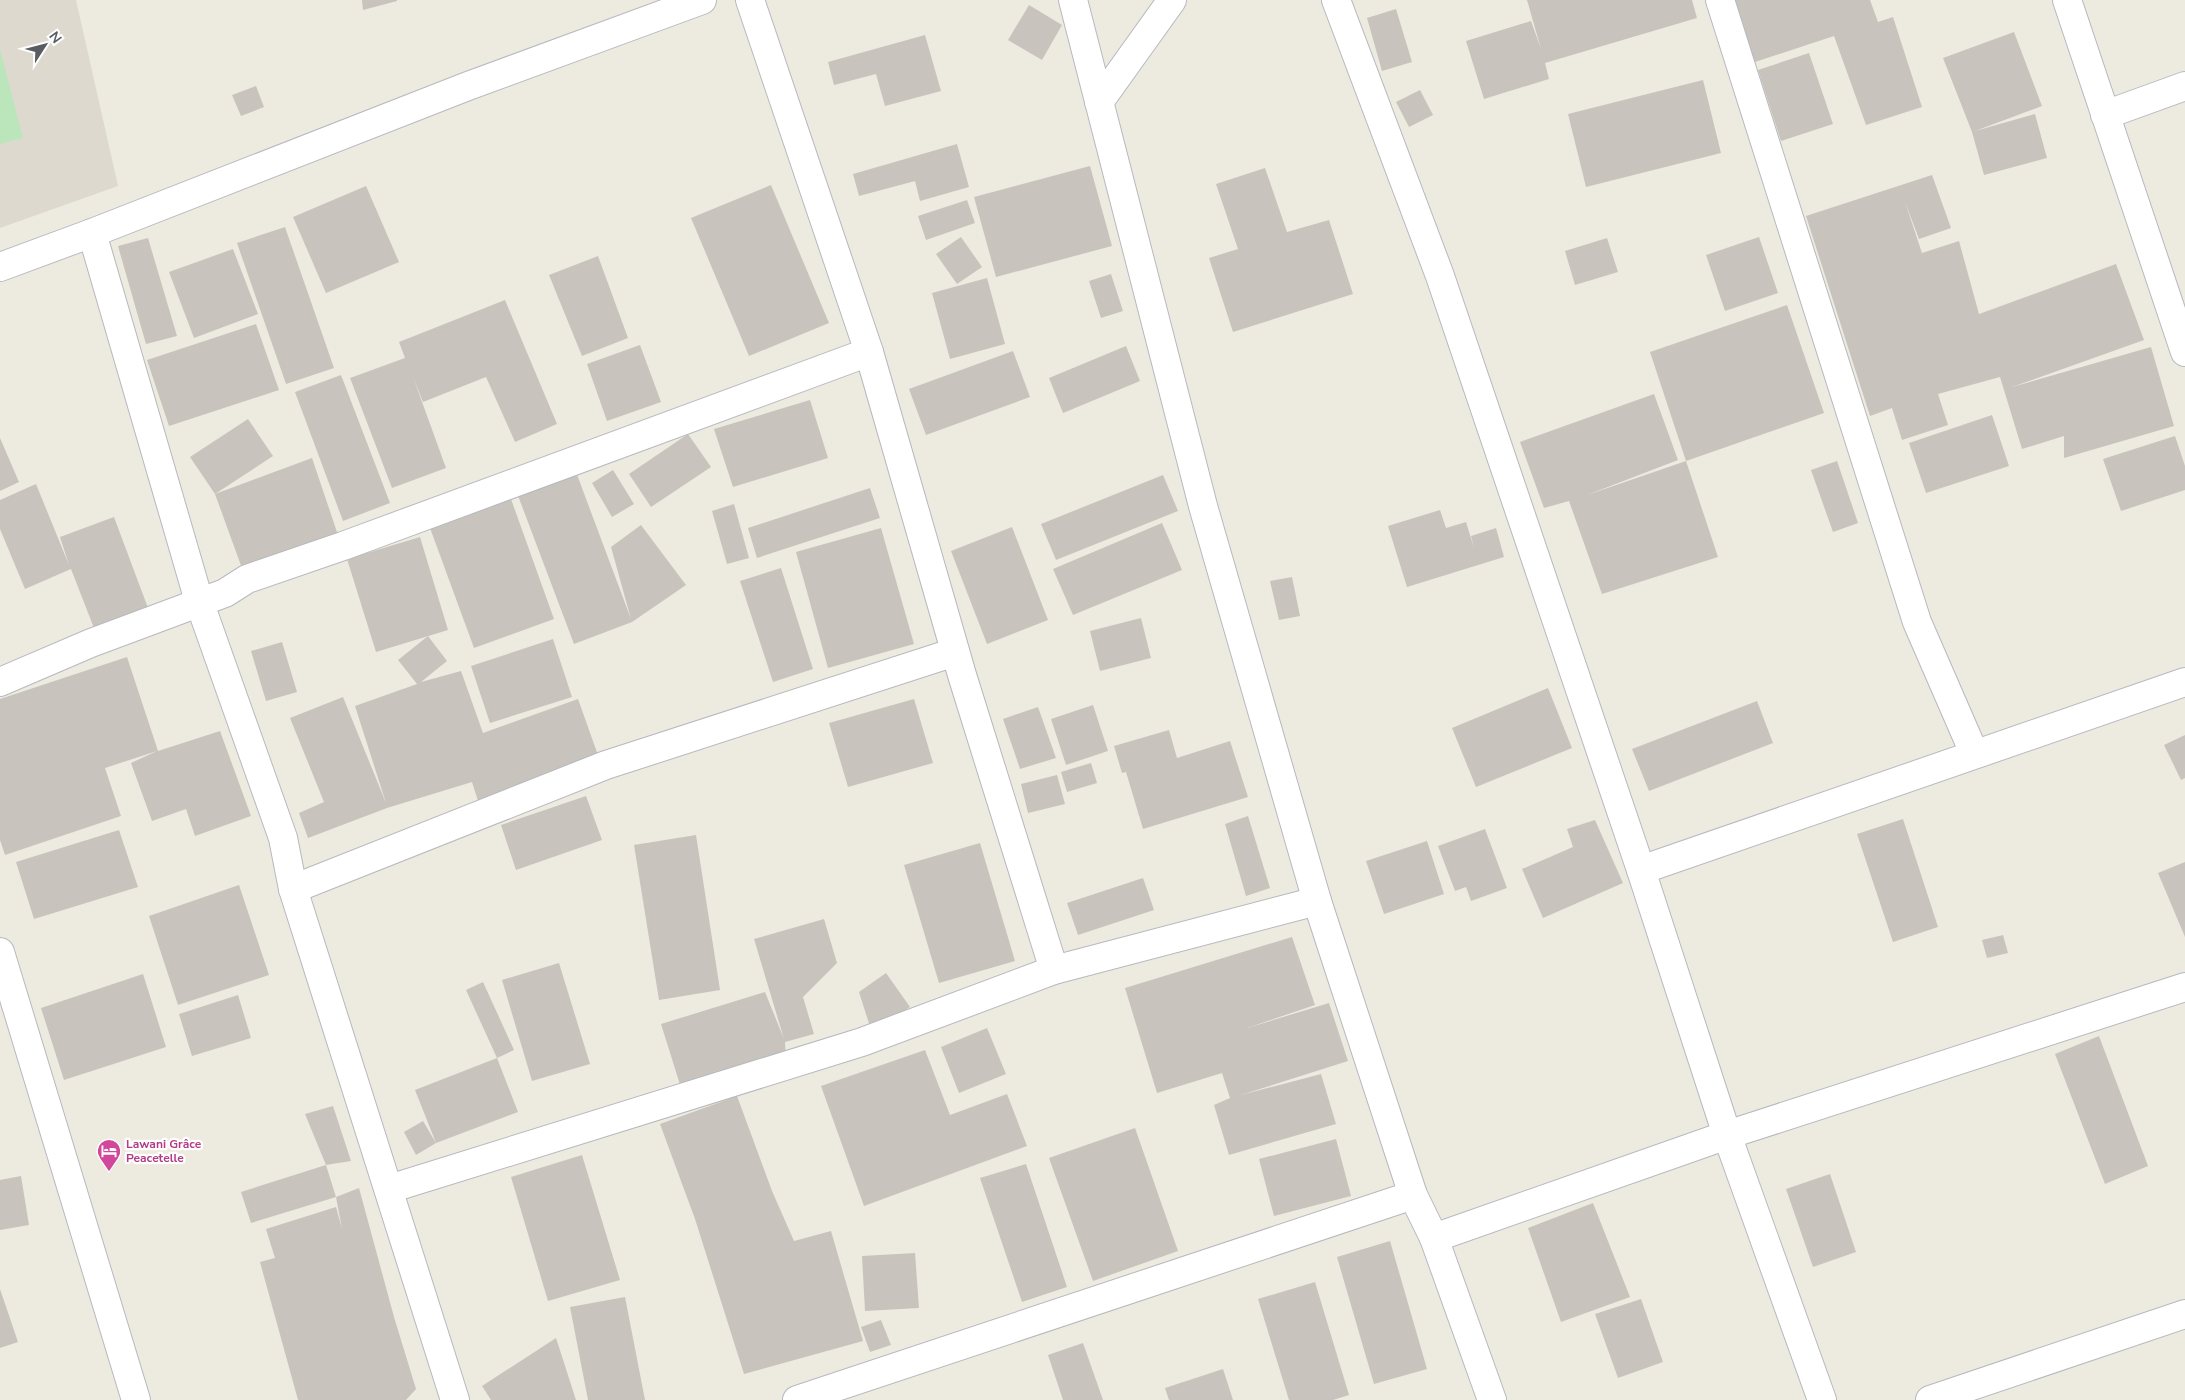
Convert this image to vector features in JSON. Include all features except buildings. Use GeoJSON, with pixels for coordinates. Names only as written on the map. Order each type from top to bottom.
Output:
{"type":"FeatureCollection","features":[{"type":"Feature","properties":{"kind":"street"},"geometry":{"type":"LineString","coordinates":[[0,267],[468,86],[702,0]]}},
{"type":"Feature","properties":{"kind":"street"},"geometry":{"type":"LineString","coordinates":[[750,0],[870,352],[955,652],[1054,970]]}},
{"type":"Feature","properties":{"kind":"street"},"geometry":{"type":"LineString","coordinates":[[1072,0],[1203,506],[1317,901],[1413,1195],[1434,1238],[1492,1400]]}},
{"type":"Feature","properties":{"kind":"street"},"geometry":{"type":"LineString","coordinates":[[1099,102],[1172,0]]}},
{"type":"Feature","properties":{"kind":"street"},"geometry":{"type":"LineString","coordinates":[[1336,0],[1440,276],[1642,870],[1727,1135],[1822,1400]]}},
{"type":"Feature","properties":{"kind":"street"},"geometry":{"type":"LineString","coordinates":[[1720,0],[1917,622],[1974,753]]}},
{"type":"Feature","properties":{"kind":"street"},"geometry":{"type":"LineString","coordinates":[[2067,0],[2185,352]]}},
{"type":"Feature","properties":{"kind":"street"},"geometry":{"type":"LineString","coordinates":[[2105,115],[2185,86]]}},
{"type":"Feature","properties":{"kind":"street"},"geometry":{"type":"LineString","coordinates":[[92,233],[199,601],[283,838],[293,890],[455,1400]]}},
{"type":"Feature","properties":{"kind":"street"},"geometry":{"type":"LineString","coordinates":[[0,682],[225,592],[247,579],[344,546],[870,352]]}},
{"type":"Feature","properties":{"kind":"street"},"geometry":{"type":"LineString","coordinates":[[293,890],[606,765],[955,652]]}},
{"type":"Feature","properties":{"kind":"street"},"geometry":{"type":"LineString","coordinates":[[1642,870],[1974,753],[2185,682]]}},
{"type":"Feature","properties":{"kind":"street"},"geometry":{"type":"LineString","coordinates":[[389,1189],[854,1045],[1054,970],[1317,901]]}},
{"type":"Feature","properties":{"kind":"street"},"geometry":{"type":"LineString","coordinates":[[0,952],[136,1400]]}},
{"type":"Feature","properties":{"kind":"street"},"geometry":{"type":"LineString","coordinates":[[1434,1238],[1727,1135],[2185,987]]}},
{"type":"Feature","properties":{"kind":"street"},"geometry":{"type":"LineString","coordinates":[[797,1400],[1413,1195]]}},
{"type":"Feature","properties":{"kind":"street"},"geometry":{"type":"LineString","coordinates":[[1930,1400],[2185,1314]]}},
{"type":"Feature","properties":{"kind":"shaded area"},"geometry":{"type":"Polygon","coordinates":[[[0,0],[76,0],[118,186],[0,228],[0,0]]]}},
{"type":"Feature","properties":{"kind":"green space"},"geometry":{"type":"Polygon","coordinates":[[[0,49],[23,138],[0,144],[0,49]]]}},
{"type":"Feature","properties":{"kind":"place","name":"Lawani Grâce Peacetelle"},"geometry":{"type":"Point","coordinates":[109,1172]}}]}
